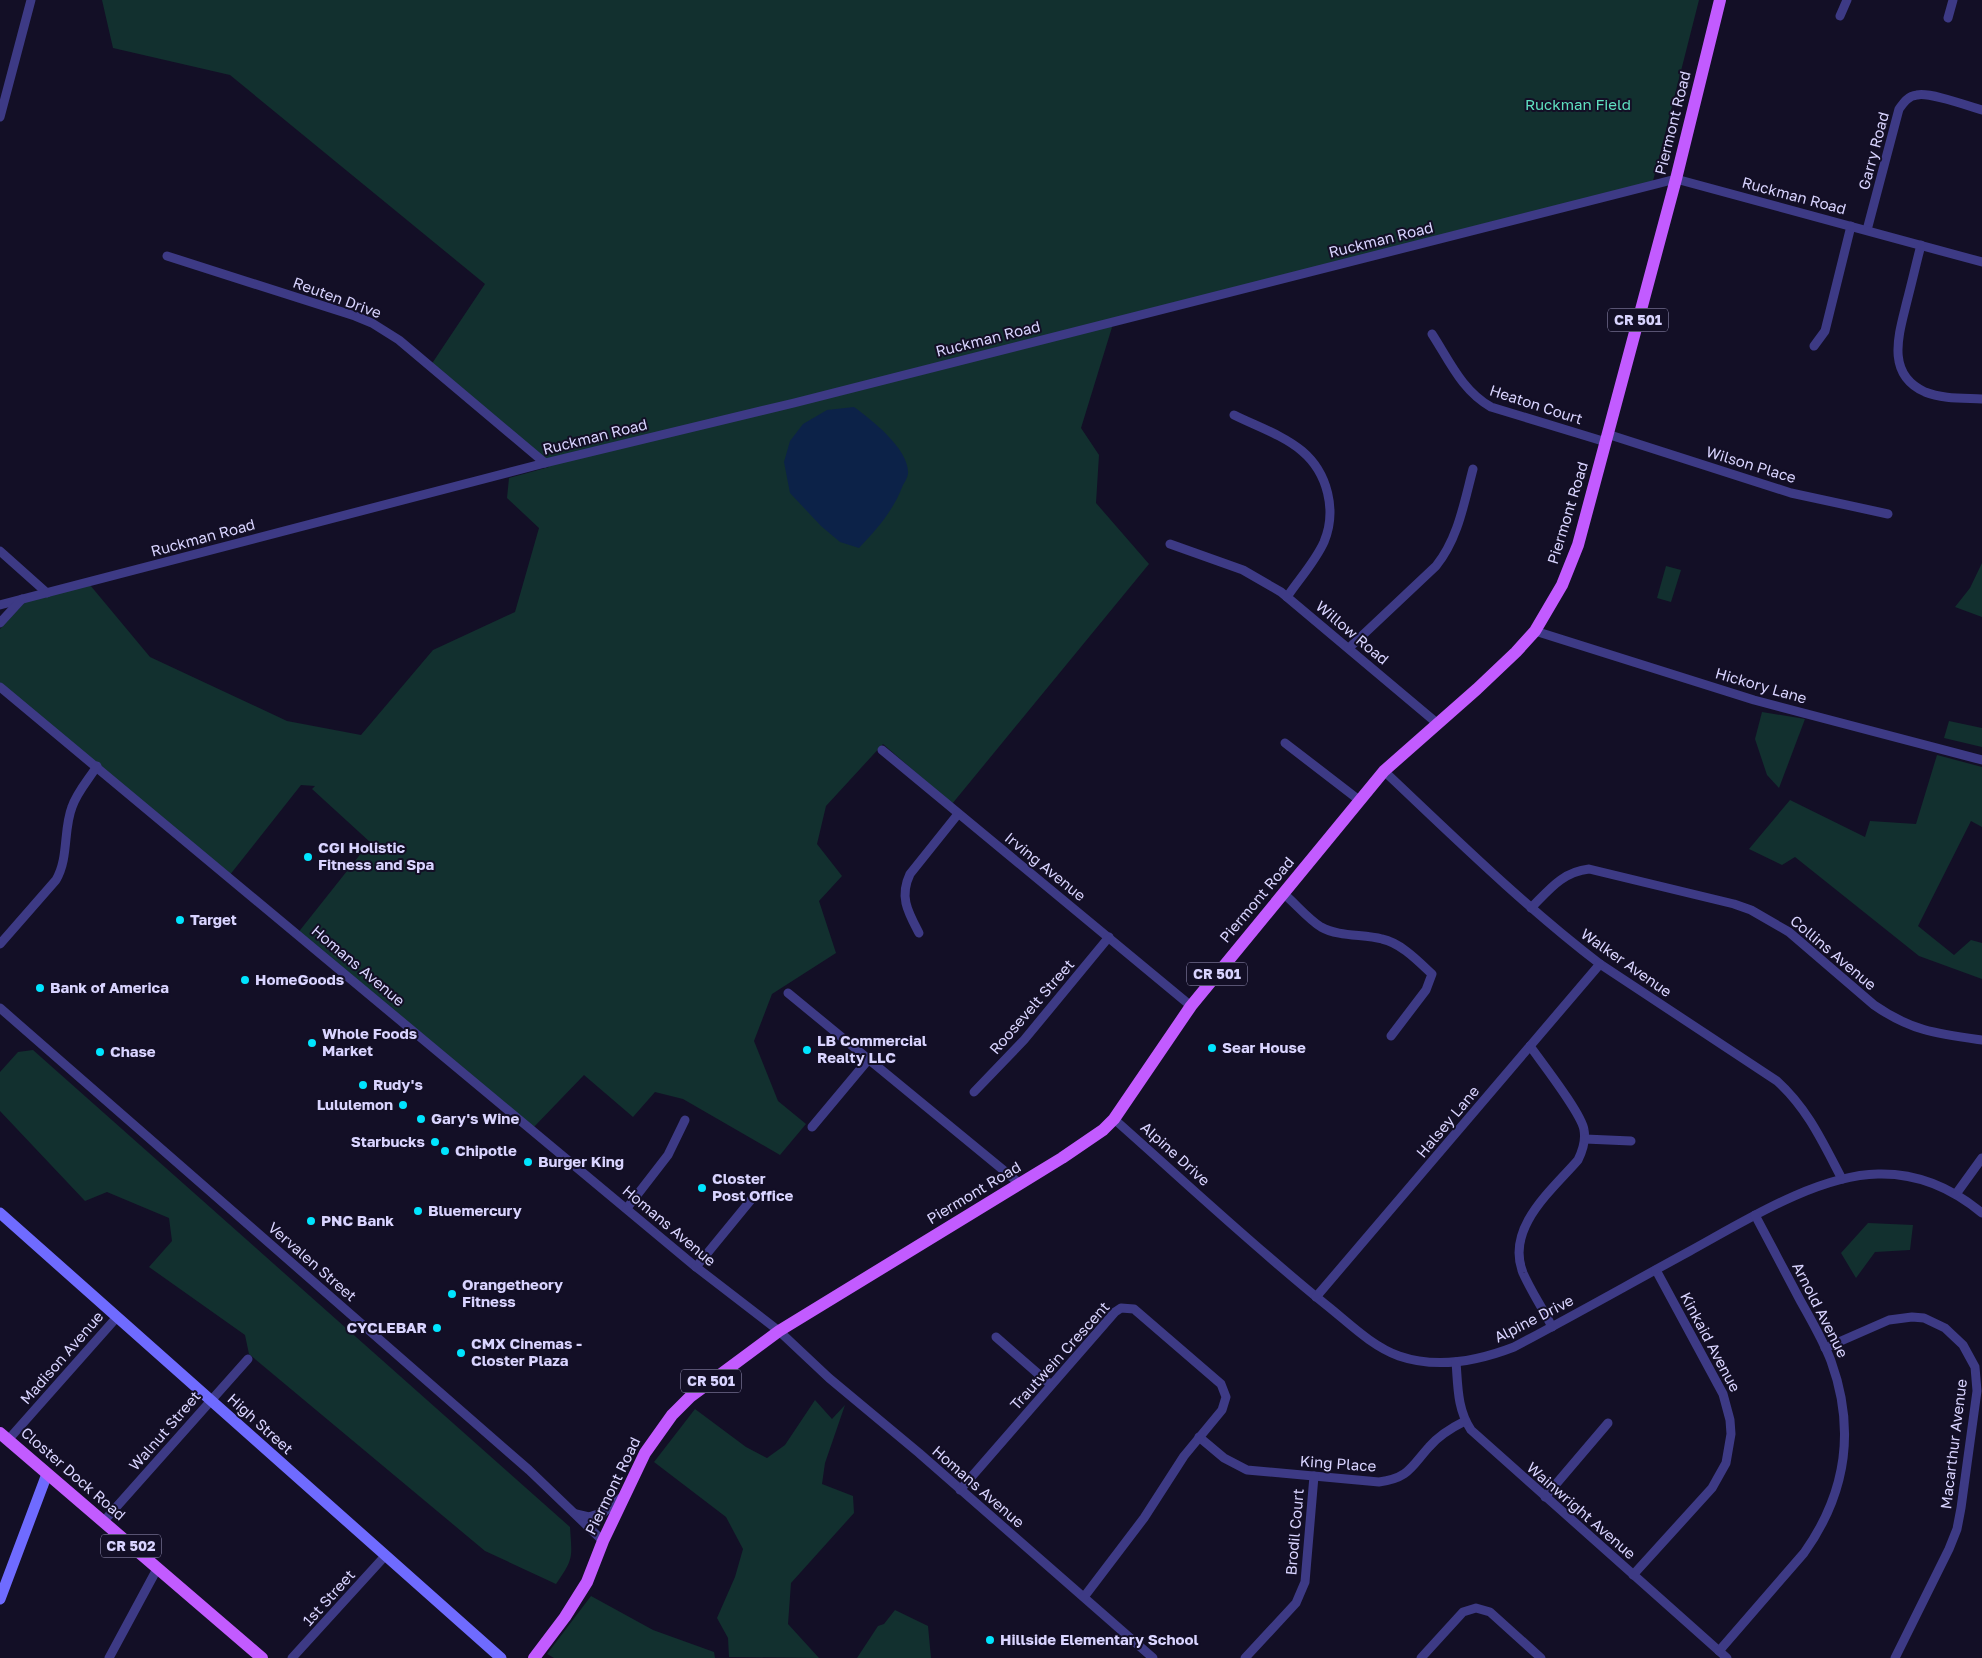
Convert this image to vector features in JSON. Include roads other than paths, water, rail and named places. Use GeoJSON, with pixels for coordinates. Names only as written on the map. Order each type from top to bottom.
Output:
{"type":"FeatureCollection","features":[{"type":"Feature","properties":{"kind":"main road","name":"Piermont Road"},"geometry":{"type":"LineString","coordinates":[[534,1658],[565,1617],[588,1582],[603,1541],[645,1452],[672,1415],[696,1393],[779,1331],[1084,1144],[1103,1130],[1114,1119],[1191,1006],[1384,771],[1516,652],[1535,631],[1551,607],[1572,562],[1676,179],[1720,0]]}},
{"type":"Feature","properties":{"kind":"main road","name":"Closter Dock Road"},"geometry":{"type":"LineString","coordinates":[[4,1436],[262,1658]]}},
{"type":"Feature","properties":{"kind":"street"},"geometry":{"type":"LineString","coordinates":[[0,117],[31,0]]}},
{"type":"Feature","properties":{"kind":"street"},"geometry":{"type":"LineString","coordinates":[[1840,16],[1847,0]]}},
{"type":"Feature","properties":{"kind":"street"},"geometry":{"type":"LineString","coordinates":[[1948,18],[1953,0]]}},
{"type":"Feature","properties":{"kind":"street","name":"Garry Road"},"geometry":{"type":"LineString","coordinates":[[1867,230],[1899,109],[1903,102],[1909,97],[1923,94],[1982,110]]}},
{"type":"Feature","properties":{"kind":"street","name":"Ruckman Road"},"geometry":{"type":"LineString","coordinates":[[0,605],[545,463],[1676,179],[1982,262]]}},
{"type":"Feature","properties":{"kind":"street"},"geometry":{"type":"LineString","coordinates":[[1814,346],[1825,331],[1851,226]]}},
{"type":"Feature","properties":{"kind":"street"},"geometry":{"type":"LineString","coordinates":[[1921,245],[1897,341],[1898,360],[1908,379],[1925,392],[1935,395],[1982,399]]}},
{"type":"Feature","properties":{"kind":"street","name":"Reuten Drive"},"geometry":{"type":"LineString","coordinates":[[167,256],[350,314],[372,323],[398,340],[545,463]]}},
{"type":"Feature","properties":{"kind":"street","name":"Heaton Court"},"geometry":{"type":"LineString","coordinates":[[1432,334],[1462,382],[1480,401],[1491,407],[1607,438]]}},
{"type":"Feature","properties":{"kind":"street"},"geometry":{"type":"LineString","coordinates":[[1234,415],[1301,451],[1316,466],[1326,485],[1330,514],[1324,541],[1319,552],[1287,597]]}},
{"type":"Feature","properties":{"kind":"street","name":"Wilson Place"},"geometry":{"type":"LineString","coordinates":[[1607,438],[1791,493],[1888,514]]}},
{"type":"Feature","properties":{"kind":"street"},"geometry":{"type":"LineString","coordinates":[[1350,648],[1436,566],[1444,556],[1452,543],[1457,528],[1473,469]]}},
{"type":"Feature","properties":{"kind":"street","name":"Willow Road"},"geometry":{"type":"LineString","coordinates":[[1170,544],[1243,570],[1287,597],[1350,648],[1438,724]]}},
{"type":"Feature","properties":{"kind":"street"},"geometry":{"type":"LineString","coordinates":[[0,551],[47,593]]}},
{"type":"Feature","properties":{"kind":"street"},"geometry":{"type":"LineString","coordinates":[[0,623],[22,599]]}},
{"type":"Feature","properties":{"kind":"street","name":"Hickory Lane"},"geometry":{"type":"LineString","coordinates":[[1535,631],[1754,700],[1982,760]]}},
{"type":"Feature","properties":{"kind":"street","name":"Homans Avenue"},"geometry":{"type":"LineString","coordinates":[[0,687],[696,1267],[779,1331],[829,1378],[1153,1658]]}},
{"type":"Feature","properties":{"kind":"street"},"geometry":{"type":"LineString","coordinates":[[1285,743],[1359,800]]}},
{"type":"Feature","properties":{"kind":"street","name":"Irving Avenue"},"geometry":{"type":"LineString","coordinates":[[882,750],[1191,1006]]}},
{"type":"Feature","properties":{"kind":"street"},"geometry":{"type":"LineString","coordinates":[[0,944],[56,880],[62,870],[71,808],[78,793],[97,766]]}},
{"type":"Feature","properties":{"kind":"street","name":"Walker Avenue"},"geometry":{"type":"LineString","coordinates":[[1384,771],[1531,908],[1600,964],[1777,1081],[1790,1093],[1808,1115],[1842,1179]]}},
{"type":"Feature","properties":{"kind":"street"},"geometry":{"type":"LineString","coordinates":[[919,933],[908,913],[905,885],[910,874],[958,814]]}},
{"type":"Feature","properties":{"kind":"street","name":"Collins Avenue"},"geometry":{"type":"LineString","coordinates":[[1531,908],[1562,878],[1570,873],[1589,869],[1734,904],[1771,920],[1789,932],[1888,1015],[1924,1031],[1982,1040]]}},
{"type":"Feature","properties":{"kind":"street"},"geometry":{"type":"LineString","coordinates":[[1284,894],[1321,927],[1334,932],[1392,942],[1432,974],[1426,990],[1391,1036]]}},
{"type":"Feature","properties":{"kind":"street","name":"Roosevelt Street"},"geometry":{"type":"LineString","coordinates":[[974,1092],[1024,1040],[1109,938]]}},
{"type":"Feature","properties":{"kind":"street","name":"Halsey Lane"},"geometry":{"type":"LineString","coordinates":[[1316,1297],[1600,964]]}},
{"type":"Feature","properties":{"kind":"street"},"geometry":{"type":"LineString","coordinates":[[788,993],[1019,1184]]}},
{"type":"Feature","properties":{"kind":"street","name":"Vervalen Street"},"geometry":{"type":"LineString","coordinates":[[0,1008],[529,1470],[603,1541]]}},
{"type":"Feature","properties":{"kind":"street"},"geometry":{"type":"LineString","coordinates":[[1530,1046],[1582,1122],[1585,1139],[1583,1151],[1578,1160],[1531,1215],[1523,1229],[1518,1252],[1523,1274],[1552,1327]]}},
{"type":"Feature","properties":{"kind":"street"},"geometry":{"type":"LineString","coordinates":[[812,1127],[868,1060]]}},
{"type":"Feature","properties":{"kind":"street","name":"Alpine Drive"},"geometry":{"type":"LineString","coordinates":[[1114,1119],[1316,1297],[1374,1343],[1387,1351],[1419,1360],[1456,1362],[1494,1355],[1514,1347],[1755,1215],[1804,1193],[1842,1179],[1869,1174],[1896,1174],[1933,1183],[1956,1194],[1982,1213]]}},
{"type":"Feature","properties":{"kind":"street"},"geometry":{"type":"LineString","coordinates":[[626,1208],[668,1155],[685,1120]]}},
{"type":"Feature","properties":{"kind":"street"},"geometry":{"type":"LineString","coordinates":[[1585,1139],[1631,1141]]}},
{"type":"Feature","properties":{"kind":"street"},"geometry":{"type":"LineString","coordinates":[[1956,1194],[1982,1158]]}},
{"type":"Feature","properties":{"kind":"street"},"geometry":{"type":"LineString","coordinates":[[696,1267],[755,1196]]}},
{"type":"Feature","properties":{"kind":"street","name":"High Street"},"geometry":{"type":"LineString","coordinates":[[0,1213],[501,1658]]}},
{"type":"Feature","properties":{"kind":"street","name":"Arnold Avenue"},"geometry":{"type":"LineString","coordinates":[[1719,1651],[1816,1537],[1833,1501],[1843,1463],[1845,1426],[1838,1382],[1826,1348],[1755,1215]]}},
{"type":"Feature","properties":{"kind":"street","name":"Kinkaid Avenue"},"geometry":{"type":"LineString","coordinates":[[1633,1575],[1712,1488],[1726,1463],[1731,1434],[1729,1413],[1723,1394],[1656,1270]]}},
{"type":"Feature","properties":{"kind":"street","name":"Trautwein Crescent"},"geometry":{"type":"LineString","coordinates":[[960,1490],[1115,1312],[1121,1308],[1134,1310],[1221,1384],[1226,1397],[1222,1410],[1184,1456],[1139,1525],[1084,1597]]}},
{"type":"Feature","properties":{"kind":"street","name":"Madison Avenue"},"geometry":{"type":"LineString","coordinates":[[4,1436],[117,1317]]}},
{"type":"Feature","properties":{"kind":"street","name":"Macarthur Avenue"},"geometry":{"type":"LineString","coordinates":[[1826,1348],[1889,1320],[1912,1317],[1924,1318],[1946,1328],[1963,1345],[1975,1367],[1977,1391],[1961,1508],[1956,1529],[1949,1549],[1896,1658]]}},
{"type":"Feature","properties":{"kind":"street"},"geometry":{"type":"LineString","coordinates":[[996,1337],[1051,1385]]}},
{"type":"Feature","properties":{"kind":"street","name":"Walnut Street"},"geometry":{"type":"LineString","coordinates":[[103,1522],[248,1359]]}},
{"type":"Feature","properties":{"kind":"street","name":"Wainwright Avenue"},"geometry":{"type":"LineString","coordinates":[[1456,1362],[1460,1405],[1465,1421],[1477,1438],[1726,1658]]}},
{"type":"Feature","properties":{"kind":"street","name":"King Place"},"geometry":{"type":"LineString","coordinates":[[1199,1437],[1224,1458],[1247,1470],[1379,1482],[1399,1477],[1417,1463],[1428,1447],[1440,1436],[1465,1421]]}},
{"type":"Feature","properties":{"kind":"street"},"geometry":{"type":"LineString","coordinates":[[1545,1497],[1608,1423]]}},
{"type":"Feature","properties":{"kind":"street"},"geometry":{"type":"LineString","coordinates":[[0,1599],[47,1474]]}},
{"type":"Feature","properties":{"kind":"street","name":"Brodil Court"},"geometry":{"type":"LineString","coordinates":[[1245,1658],[1296,1603],[1302,1593],[1306,1570],[1314,1476]]}},
{"type":"Feature","properties":{"kind":"street"},"geometry":{"type":"LineString","coordinates":[[574,1513],[589,1517],[604,1512],[624,1496]]}},
{"type":"Feature","properties":{"kind":"street","name":"1st Street"},"geometry":{"type":"LineString","coordinates":[[292,1658],[385,1556]]}},
{"type":"Feature","properties":{"kind":"street"},"geometry":{"type":"LineString","coordinates":[[109,1658],[157,1569]]}},
{"type":"Feature","properties":{"kind":"street"},"geometry":{"type":"LineString","coordinates":[[1421,1658],[1463,1612],[1476,1608],[1490,1612],[1541,1658]]}},
{"type":"Feature","properties":{"kind":"water"},"geometry":{"type":"Polygon","coordinates":[[[854,407],[880,428],[897,446],[907,465],[908,474],[890,511],[859,548],[840,542],[821,526],[790,493],[784,462],[790,441],[803,424],[827,410],[854,407]]]}},
{"type":"Feature","properties":{"kind":"place","name":"CGI Holistic Fitness and Spa"},"geometry":{"type":"Point","coordinates":[308,857]}},
{"type":"Feature","properties":{"kind":"place","name":"Target"},"geometry":{"type":"Point","coordinates":[180,920]}},
{"type":"Feature","properties":{"kind":"place","name":"HomeGoods"},"geometry":{"type":"Point","coordinates":[245,980]}},
{"type":"Feature","properties":{"kind":"place","name":"Bank of America"},"geometry":{"type":"Point","coordinates":[40,988]}},
{"type":"Feature","properties":{"kind":"place","name":"Whole Foods Market"},"geometry":{"type":"Point","coordinates":[312,1043]}},
{"type":"Feature","properties":{"kind":"place","name":"Sear House"},"geometry":{"type":"Point","coordinates":[1212,1048]}},
{"type":"Feature","properties":{"kind":"place","name":"LB Commercial Realty LLC"},"geometry":{"type":"Point","coordinates":[807,1050]}},
{"type":"Feature","properties":{"kind":"place","name":"Chase"},"geometry":{"type":"Point","coordinates":[100,1052]}},
{"type":"Feature","properties":{"kind":"place","name":"Rudy's"},"geometry":{"type":"Point","coordinates":[363,1085]}},
{"type":"Feature","properties":{"kind":"place","name":"Lululemon"},"geometry":{"type":"Point","coordinates":[403,1105]}},
{"type":"Feature","properties":{"kind":"place","name":"Gary's Wine"},"geometry":{"type":"Point","coordinates":[421,1119]}},
{"type":"Feature","properties":{"kind":"place","name":"Starbucks"},"geometry":{"type":"Point","coordinates":[435,1142]}},
{"type":"Feature","properties":{"kind":"place","name":"Chipotle"},"geometry":{"type":"Point","coordinates":[445,1151]}},
{"type":"Feature","properties":{"kind":"place","name":"Burger King"},"geometry":{"type":"Point","coordinates":[528,1162]}},
{"type":"Feature","properties":{"kind":"place","name":"Closter Post Office"},"geometry":{"type":"Point","coordinates":[702,1188]}},
{"type":"Feature","properties":{"kind":"place","name":"Bluemercury"},"geometry":{"type":"Point","coordinates":[418,1211]}},
{"type":"Feature","properties":{"kind":"place","name":"PNC Bank"},"geometry":{"type":"Point","coordinates":[311,1221]}},
{"type":"Feature","properties":{"kind":"place","name":"Orangetheory Fitness"},"geometry":{"type":"Point","coordinates":[452,1294]}},
{"type":"Feature","properties":{"kind":"place","name":"CYCLEBAR"},"geometry":{"type":"Point","coordinates":[437,1328]}},
{"type":"Feature","properties":{"kind":"place","name":"CMX Cinemas - Closter Plaza"},"geometry":{"type":"Point","coordinates":[461,1353]}},
{"type":"Feature","properties":{"kind":"place","name":"Hillside Elementary School"},"geometry":{"type":"Point","coordinates":[990,1640]}},
{"type":"Feature","properties":{"kind":"park label","name":"Ruckman Field"},"geometry":{"type":"Point","coordinates":[1578,105]}}]}
